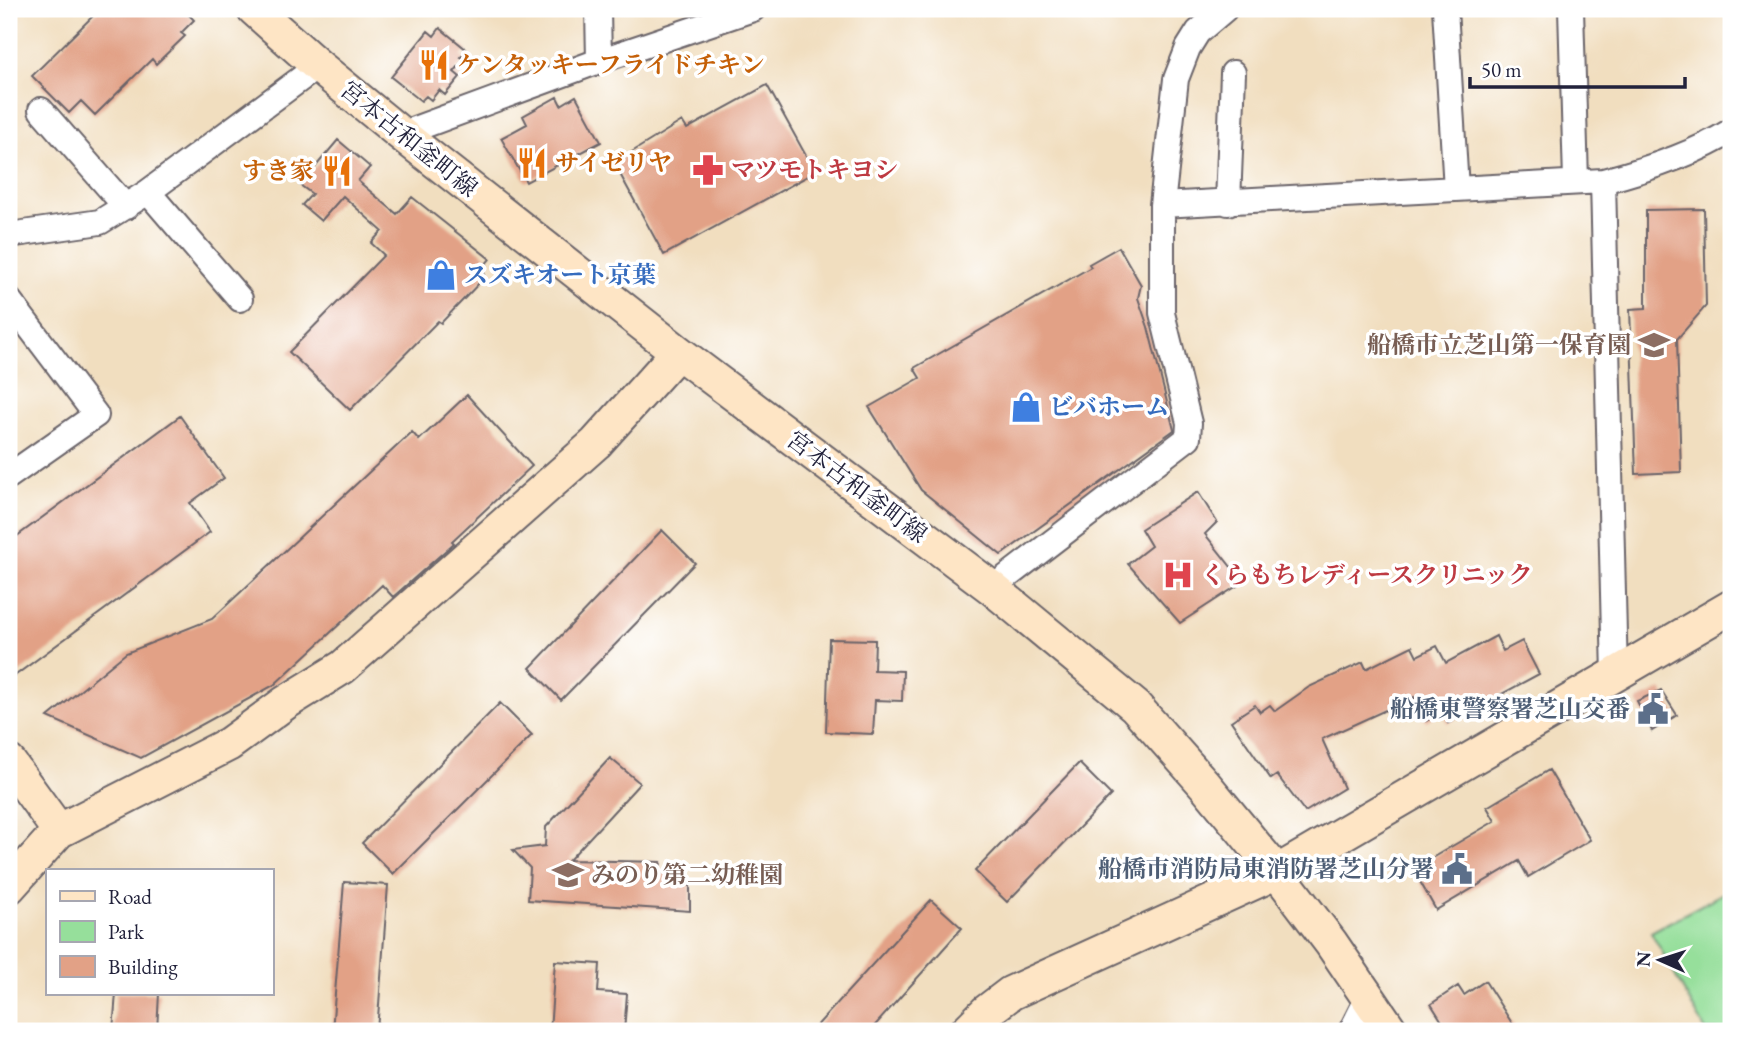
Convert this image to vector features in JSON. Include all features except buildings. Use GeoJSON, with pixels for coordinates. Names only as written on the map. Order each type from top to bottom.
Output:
{"type":"FeatureCollection","features":[{"type":"Feature","properties":{"kind":"street","name":"宮本古和釜町線"},"geometry":{"type":"LineString","coordinates":[[254,9],[401,134],[678,352],[992,588],[1135,706],[1277,872],[1331,943],[1391,1031]]}},
{"type":"Feature","properties":{"kind":"street"},"geometry":{"type":"LineString","coordinates":[[597,9],[599,61]]}},
{"type":"Feature","properties":{"kind":"street"},"geometry":{"type":"LineString","coordinates":[[401,134],[599,61],[753,9]]}},
{"type":"Feature","properties":{"kind":"street"},"geometry":{"type":"LineString","coordinates":[[992,588],[1188,438],[1189,423],[1162,313],[1162,205],[1177,79],[1188,48],[1198,32],[1225,9]]}},
{"type":"Feature","properties":{"kind":"street"},"geometry":{"type":"LineString","coordinates":[[1445,9],[1456,189]]}},
{"type":"Feature","properties":{"kind":"street"},"geometry":{"type":"LineString","coordinates":[[1571,9],[1576,181]]}},
{"type":"Feature","properties":{"kind":"street"},"geometry":{"type":"LineString","coordinates":[[9,235],[100,222],[148,192],[318,66]]}},
{"type":"Feature","properties":{"kind":"street"},"geometry":{"type":"LineString","coordinates":[[1228,203],[1233,73]]}},
{"type":"Feature","properties":{"kind":"street"},"geometry":{"type":"LineString","coordinates":[[41,110],[126,207]]}},
{"type":"Feature","properties":{"kind":"street"},"geometry":{"type":"LineString","coordinates":[[1162,205],[1603,181],[1639,172],[1708,145],[1731,131]]}},
{"type":"Feature","properties":{"kind":"street"},"geometry":{"type":"LineString","coordinates":[[1603,181],[1615,676]]}},
{"type":"Feature","properties":{"kind":"street"},"geometry":{"type":"LineString","coordinates":[[148,192],[240,299]]}},
{"type":"Feature","properties":{"kind":"street"},"geometry":{"type":"LineString","coordinates":[[9,300],[96,415],[9,477]]}},
{"type":"Feature","properties":{"kind":"street"},"geometry":{"type":"LineString","coordinates":[[9,887],[60,831],[229,744],[285,703],[343,667],[596,443],[678,352]]}},
{"type":"Feature","properties":{"kind":"street"},"geometry":{"type":"LineString","coordinates":[[967,1031],[1011,993],[1277,872],[1731,607]]}},
{"type":"Feature","properties":{"kind":"street"},"geometry":{"type":"LineString","coordinates":[[9,762],[60,831]]}},
{"type":"Feature","properties":{"kind":"street"},"geometry":{"type":"LineString","coordinates":[[1351,1031],[1368,997]]}},
{"type":"Feature","properties":{"kind":"green space"},"geometry":{"type":"Polygon","coordinates":[[[1731,889],[1731,1031],[1706,1031],[1651,932],[1731,889]]]}},
{"type":"Feature","properties":{"kind":"place","name":"ケンタッキーフライドチキン"},"geometry":{"type":"Point","coordinates":[434,65]}},
{"type":"Feature","properties":{"kind":"place","name":"サイゼリヤ"},"geometry":{"type":"Point","coordinates":[532,163]}},
{"type":"Feature","properties":{"kind":"place","name":"マツモトキヨシ"},"geometry":{"type":"Point","coordinates":[708,170]}},
{"type":"Feature","properties":{"kind":"place","name":"すき家"},"geometry":{"type":"Point","coordinates":[337,171]}},
{"type":"Feature","properties":{"kind":"place","name":"スズキオート京葉"},"geometry":{"type":"Point","coordinates":[441,275]}},
{"type":"Feature","properties":{"kind":"place","name":"船橋市立芝山第一保育園"},"geometry":{"type":"Point","coordinates":[1654,345]}},
{"type":"Feature","properties":{"kind":"place","name":"ビバホーム"},"geometry":{"type":"Point","coordinates":[1026,407]}},
{"type":"Feature","properties":{"kind":"place","name":"くらもちレディースクリニック"},"geometry":{"type":"Point","coordinates":[1178,575]}},
{"type":"Feature","properties":{"kind":"place","name":"船橋東警察署芝山交番"},"geometry":{"type":"Point","coordinates":[1653,709]}},
{"type":"Feature","properties":{"kind":"place","name":"船橋市消防局東消防署芝山分署"},"geometry":{"type":"Point","coordinates":[1457,869]}},
{"type":"Feature","properties":{"kind":"place","name":"みのり第二幼稚園"},"geometry":{"type":"Point","coordinates":[568,875]}}]}
